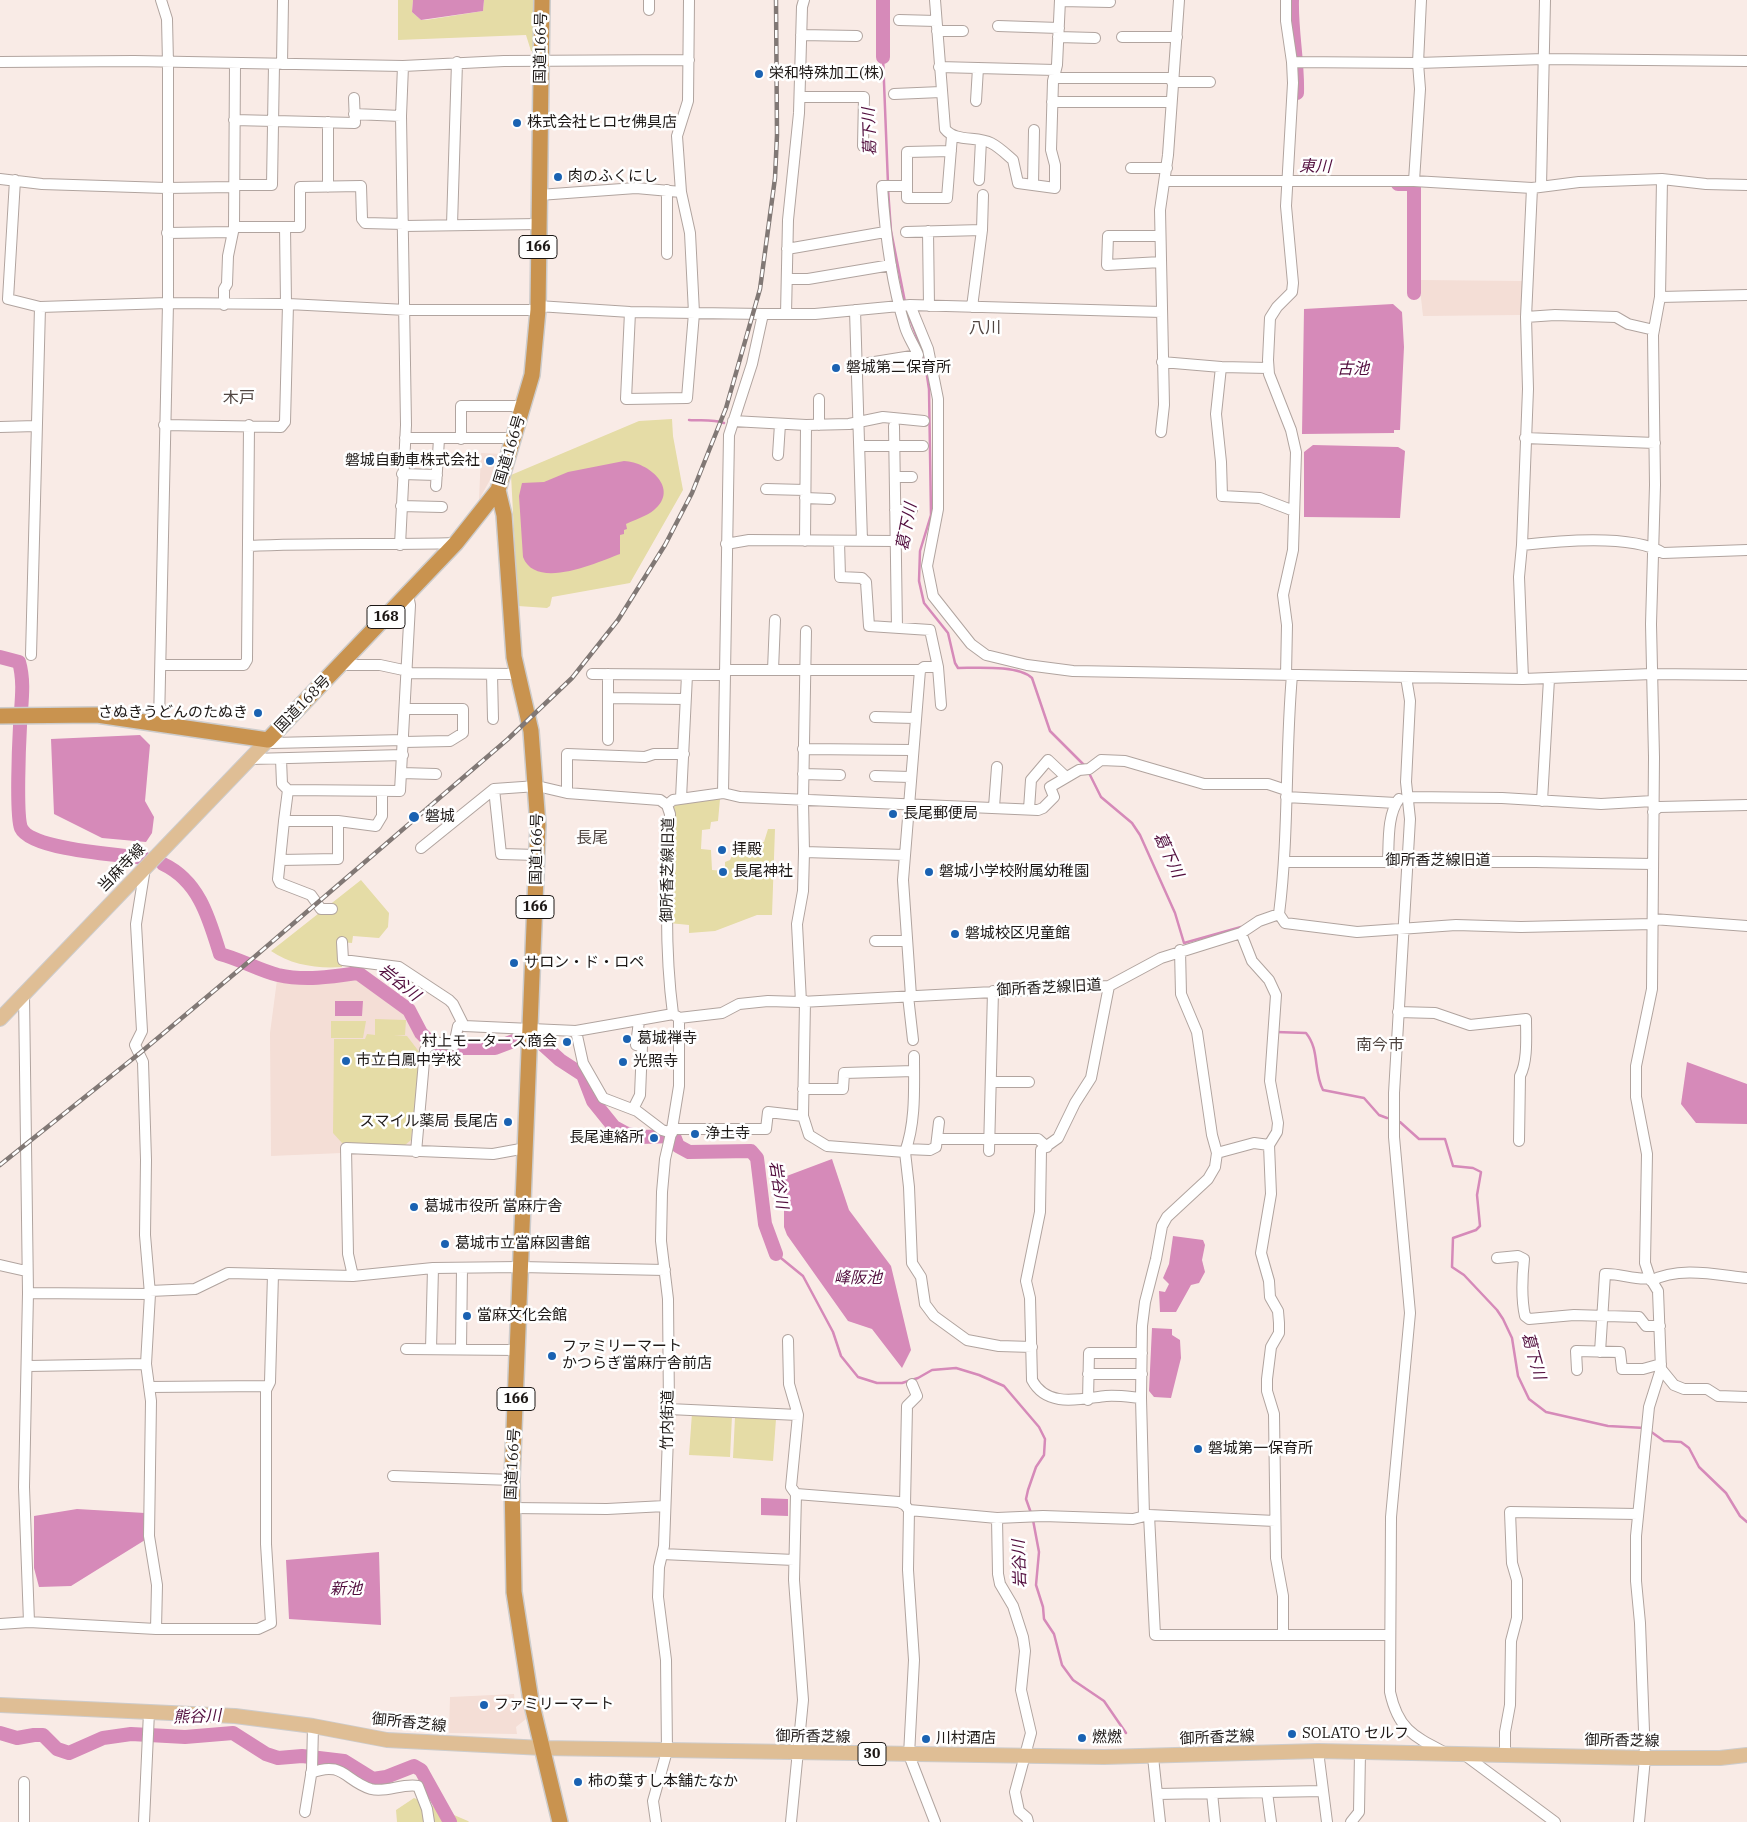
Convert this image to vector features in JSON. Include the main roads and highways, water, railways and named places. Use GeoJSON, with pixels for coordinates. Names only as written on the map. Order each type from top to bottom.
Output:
{"type":"FeatureCollection","features":[{"type":"Feature","properties":{"kind":"highway","name":"国道166号"},"geometry":{"type":"LineString","coordinates":[[542,0],[538,308],[532,375],[515,438],[498,490],[504,515],[510,624],[517,674],[531,731],[537,786],[537,855],[531,1047],[511,1508],[514,1592],[530,1701],[560,1822]]}},
{"type":"Feature","properties":{"kind":"highway","name":"国道168号"},"geometry":{"type":"LineString","coordinates":[[7,716],[97,715],[268,740],[456,543],[498,490]]}},
{"type":"Feature","properties":{"kind":"main road","name":"当麻寺線"},"geometry":{"type":"LineString","coordinates":[[0,1019],[268,740]]}},
{"type":"Feature","properties":{"kind":"main road","name":"御所香芝線"},"geometry":{"type":"LineString","coordinates":[[0,1705],[265,1718],[387,1740],[543,1748],[1026,1757],[1153,1757],[1318,1751],[1645,1758],[1720,1758],[1747,1755]]}},
{"type":"Feature","properties":{"kind":"water"},"geometry":{"type":"Polygon","coordinates":[[[413,0],[484,0],[483,11],[421,20],[412,12],[413,0]]]}},
{"type":"Feature","properties":{"kind":"water","name":"古池"},"geometry":{"type":"Polygon","coordinates":[[[1393,304],[1402,312],[1404,347],[1400,430],[1394,430],[1394,433],[1302,434],[1304,309],[1393,304]]]}},
{"type":"Feature","properties":{"kind":"water"},"geometry":{"type":"Polygon","coordinates":[[[1313,445],[1398,447],[1405,451],[1400,518],[1304,517],[1304,452],[1313,445]]]}},
{"type":"Feature","properties":{"kind":"water"},"geometry":{"type":"Polygon","coordinates":[[[624,461],[643,466],[651,471],[663,486],[664,494],[661,502],[654,510],[626,524],[627,529],[624,530],[624,534],[620,535],[620,554],[568,571],[541,572],[530,567],[523,557],[519,496],[522,483],[544,482],[568,472],[624,461]]]}},
{"type":"Feature","properties":{"kind":"water"},"geometry":{"type":"Polygon","coordinates":[[[140,735],[150,745],[145,801],[154,817],[152,833],[146,842],[102,838],[54,814],[51,739],[140,735]]]}},
{"type":"Feature","properties":{"kind":"water"},"geometry":{"type":"Polygon","coordinates":[[[335,1001],[363,1001],[362,1016],[335,1016],[335,1001]]]}},
{"type":"Feature","properties":{"kind":"water"},"geometry":{"type":"Polygon","coordinates":[[[1687,1062],[1747,1084],[1747,1124],[1696,1123],[1681,1104],[1687,1062]]]}},
{"type":"Feature","properties":{"kind":"water","name":"峰阪池"},"geometry":{"type":"Polygon","coordinates":[[[832,1159],[849,1210],[891,1266],[911,1350],[902,1368],[872,1329],[848,1321],[787,1235],[784,1227],[784,1177],[832,1159]]]}},
{"type":"Feature","properties":{"kind":"water"},"geometry":{"type":"Polygon","coordinates":[[[1173,1236],[1203,1240],[1205,1245],[1202,1260],[1205,1272],[1199,1283],[1191,1285],[1176,1312],[1160,1312],[1159,1291],[1165,1292],[1169,1284],[1163,1278],[1169,1264],[1173,1236]]]}},
{"type":"Feature","properties":{"kind":"water"},"geometry":{"type":"Polygon","coordinates":[[[1152,1328],[1172,1329],[1172,1335],[1180,1340],[1181,1358],[1171,1398],[1154,1397],[1149,1391],[1152,1328]]]}},
{"type":"Feature","properties":{"kind":"water"},"geometry":{"type":"Polygon","coordinates":[[[761,1498],[788,1499],[788,1516],[761,1515],[761,1498]]]}},
{"type":"Feature","properties":{"kind":"water"},"geometry":{"type":"Polygon","coordinates":[[[77,1509],[145,1513],[145,1540],[71,1586],[39,1587],[34,1568],[34,1516],[77,1509]]]}},
{"type":"Feature","properties":{"kind":"water","name":"新池"},"geometry":{"type":"Polygon","coordinates":[[[379,1552],[381,1625],[289,1619],[286,1560],[379,1552]]]}},
{"type":"Feature","properties":{"kind":"waterway","name":"葛下川"},"geometry":{"type":"LineString","coordinates":[[883,0],[883,57]]}},
{"type":"Feature","properties":{"kind":"waterway","name":"東川"},"geometry":{"type":"LineString","coordinates":[[1292,0],[1297,93]]}},
{"type":"Feature","properties":{"kind":"waterway","name":"葛下川"},"geometry":{"type":"LineString","coordinates":[[883,57],[888,184]]}},
{"type":"Feature","properties":{"kind":"waterway","name":"東川"},"geometry":{"type":"LineString","coordinates":[[1398,184],[1414,184],[1414,293]]}},
{"type":"Feature","properties":{"kind":"waterway","name":"葛下川"},"geometry":{"type":"LineString","coordinates":[[888,189],[891,231],[905,302]]}},
{"type":"Feature","properties":{"kind":"waterway","name":"葛下川"},"geometry":{"type":"LineString","coordinates":[[906,308],[924,356],[929,389],[931,515],[920,551],[919,581],[924,603],[948,633],[955,663],[958,668],[1007,669],[1026,674],[1032,678],[1050,731],[1085,766]]}},
{"type":"Feature","properties":{"kind":"waterway"},"geometry":{"type":"LineString","coordinates":[[689,420],[724,423]]}},
{"type":"Feature","properties":{"kind":"waterway","name":"岩谷川"},"geometry":{"type":"LineString","coordinates":[[0,657],[19,662],[22,678],[18,779],[19,821],[21,828],[28,835],[41,842],[78,850],[144,858]]}},
{"type":"Feature","properties":{"kind":"waterway","name":"葛下川"},"geometry":{"type":"LineString","coordinates":[[1089,773],[1101,797],[1132,823],[1140,835],[1175,913],[1184,943],[1241,927]]}},
{"type":"Feature","properties":{"kind":"waterway","name":"岩谷川"},"geometry":{"type":"LineString","coordinates":[[163,864],[186,880],[194,890],[207,914],[220,954],[271,973],[288,977],[318,978],[358,973],[409,1010],[421,1033],[436,1048],[495,1048],[524,1037],[539,1041],[560,1060],[583,1075],[593,1101],[614,1127],[625,1133],[640,1137],[674,1136],[678,1146],[689,1152],[751,1151],[757,1158],[765,1224],[776,1254]]}},
{"type":"Feature","properties":{"kind":"waterway","name":"葛下川"},"geometry":{"type":"LineString","coordinates":[[1273,979],[1279,992]]}},
{"type":"Feature","properties":{"kind":"waterway","name":"葛下川"},"geometry":{"type":"LineString","coordinates":[[1276,1032],[1306,1033],[1313,1046],[1318,1075],[1323,1090],[1364,1098],[1379,1115],[1387,1118]]}},
{"type":"Feature","properties":{"kind":"waterway","name":"葛下川"},"geometry":{"type":"LineString","coordinates":[[1400,1122],[1419,1139],[1445,1139],[1453,1166],[1473,1168],[1481,1172],[1477,1195],[1480,1226],[1476,1230],[1453,1238],[1452,1267],[1464,1275],[1503,1319],[1512,1338],[1518,1376],[1529,1399],[1546,1412],[1608,1426],[1645,1428]]}},
{"type":"Feature","properties":{"kind":"waterway","name":"岩谷川"},"geometry":{"type":"LineString","coordinates":[[776,1254],[803,1276],[833,1332],[841,1356],[858,1377],[877,1383],[902,1383],[918,1378],[932,1370],[956,1368],[979,1375],[1004,1386],[1039,1427],[1045,1439],[1044,1455],[1036,1467],[1026,1499],[1031,1513]]}},
{"type":"Feature","properties":{"kind":"waterway","name":"葛下川"},"geometry":{"type":"LineString","coordinates":[[1650,1431],[1664,1441],[1681,1442],[1689,1448],[1699,1467],[1726,1493],[1740,1516],[1747,1522]]}},
{"type":"Feature","properties":{"kind":"waterway","name":"岩谷川"},"geometry":{"type":"LineString","coordinates":[[1033,1520],[1039,1552],[1036,1585],[1043,1607],[1044,1619],[1054,1634],[1062,1665],[1073,1680],[1104,1701],[1126,1733]]}},
{"type":"Feature","properties":{"kind":"waterway","name":"熊谷川"},"geometry":{"type":"LineString","coordinates":[[0,1733],[17,1738],[43,1735],[57,1749],[69,1753],[103,1738],[131,1734],[185,1737],[233,1733],[266,1754],[278,1758],[302,1756],[344,1761],[373,1779],[386,1777],[414,1766],[421,1770],[450,1822]]}},
{"type":"Feature","properties":{"kind":"railway"},"geometry":{"type":"LineString","coordinates":[[0,1165],[140,1053],[508,739],[572,678],[618,620],[665,545],[692,493],[726,408],[760,289],[775,178],[777,135],[776,0]]}},
{"type":"Feature","properties":{"kind":"place","name":"栄和特殊加工(株)"},"geometry":{"type":"Point","coordinates":[759,74]}},
{"type":"Feature","properties":{"kind":"place","name":"株式会社ヒロセ佛具店"},"geometry":{"type":"Point","coordinates":[517,123]}},
{"type":"Feature","properties":{"kind":"place","name":"肉のふくにし"},"geometry":{"type":"Point","coordinates":[558,177]}},
{"type":"Feature","properties":{"kind":"place","name":"磐城第二保育所"},"geometry":{"type":"Point","coordinates":[836,368]}},
{"type":"Feature","properties":{"kind":"place","name":"磐城自動車株式会社"},"geometry":{"type":"Point","coordinates":[490,461]}},
{"type":"Feature","properties":{"kind":"place","name":"さぬきうどんのたぬき"},"geometry":{"type":"Point","coordinates":[258,713]}},
{"type":"Feature","properties":{"kind":"place","name":"長尾郵便局"},"geometry":{"type":"Point","coordinates":[893,814]}},
{"type":"Feature","properties":{"kind":"place","name":"磐城"},"geometry":{"type":"Point","coordinates":[414,817]}},
{"type":"Feature","properties":{"kind":"place","name":"拝殿"},"geometry":{"type":"Point","coordinates":[722,850]}},
{"type":"Feature","properties":{"kind":"place","name":"長尾神社"},"geometry":{"type":"Point","coordinates":[723,872]}},
{"type":"Feature","properties":{"kind":"place","name":"磐城小学校附属幼稚園"},"geometry":{"type":"Point","coordinates":[929,872]}},
{"type":"Feature","properties":{"kind":"place","name":"磐城校区児童館"},"geometry":{"type":"Point","coordinates":[955,934]}},
{"type":"Feature","properties":{"kind":"place","name":"サロン・ド・ロペ"},"geometry":{"type":"Point","coordinates":[514,963]}},
{"type":"Feature","properties":{"kind":"place","name":"葛城禅寺"},"geometry":{"type":"Point","coordinates":[627,1039]}},
{"type":"Feature","properties":{"kind":"place","name":"村上モータース商会"},"geometry":{"type":"Point","coordinates":[567,1042]}},
{"type":"Feature","properties":{"kind":"place","name":"市立白鳳中学校"},"geometry":{"type":"Point","coordinates":[346,1061]}},
{"type":"Feature","properties":{"kind":"place","name":"光照寺"},"geometry":{"type":"Point","coordinates":[623,1062]}},
{"type":"Feature","properties":{"kind":"place","name":"スマイル薬局 長尾店"},"geometry":{"type":"Point","coordinates":[508,1122]}},
{"type":"Feature","properties":{"kind":"place","name":"浄土寺"},"geometry":{"type":"Point","coordinates":[695,1134]}},
{"type":"Feature","properties":{"kind":"place","name":"長尾連絡所"},"geometry":{"type":"Point","coordinates":[654,1138]}},
{"type":"Feature","properties":{"kind":"place","name":"葛城市役所 當麻庁舎"},"geometry":{"type":"Point","coordinates":[414,1207]}},
{"type":"Feature","properties":{"kind":"place","name":"葛城市立當麻図書館"},"geometry":{"type":"Point","coordinates":[445,1244]}},
{"type":"Feature","properties":{"kind":"place","name":"當麻文化会館"},"geometry":{"type":"Point","coordinates":[467,1316]}},
{"type":"Feature","properties":{"kind":"place","name":"ファミリーマート かつらぎ當麻庁舎前店"},"geometry":{"type":"Point","coordinates":[552,1356]}},
{"type":"Feature","properties":{"kind":"place","name":"磐城第一保育所"},"geometry":{"type":"Point","coordinates":[1198,1449]}},
{"type":"Feature","properties":{"kind":"place","name":"ファミリーマート"},"geometry":{"type":"Point","coordinates":[484,1705]}},
{"type":"Feature","properties":{"kind":"place","name":"SOLATO セルフ"},"geometry":{"type":"Point","coordinates":[1292,1734]}},
{"type":"Feature","properties":{"kind":"place","name":"燃燃"},"geometry":{"type":"Point","coordinates":[1082,1738]}},
{"type":"Feature","properties":{"kind":"place","name":"川村酒店"},"geometry":{"type":"Point","coordinates":[926,1739]}},
{"type":"Feature","properties":{"kind":"place","name":"柿の葉すし本舗たなか"},"geometry":{"type":"Point","coordinates":[578,1782]}},
{"type":"Feature","properties":{"kind":"district","name":"八川"},"geometry":{"type":"Point","coordinates":[985,328]}},
{"type":"Feature","properties":{"kind":"district","name":"木戸"},"geometry":{"type":"Point","coordinates":[239,398]}},
{"type":"Feature","properties":{"kind":"district","name":"長尾"},"geometry":{"type":"Point","coordinates":[592,838]}},
{"type":"Feature","properties":{"kind":"district","name":"南今市"},"geometry":{"type":"Point","coordinates":[1380,1045]}}]}
